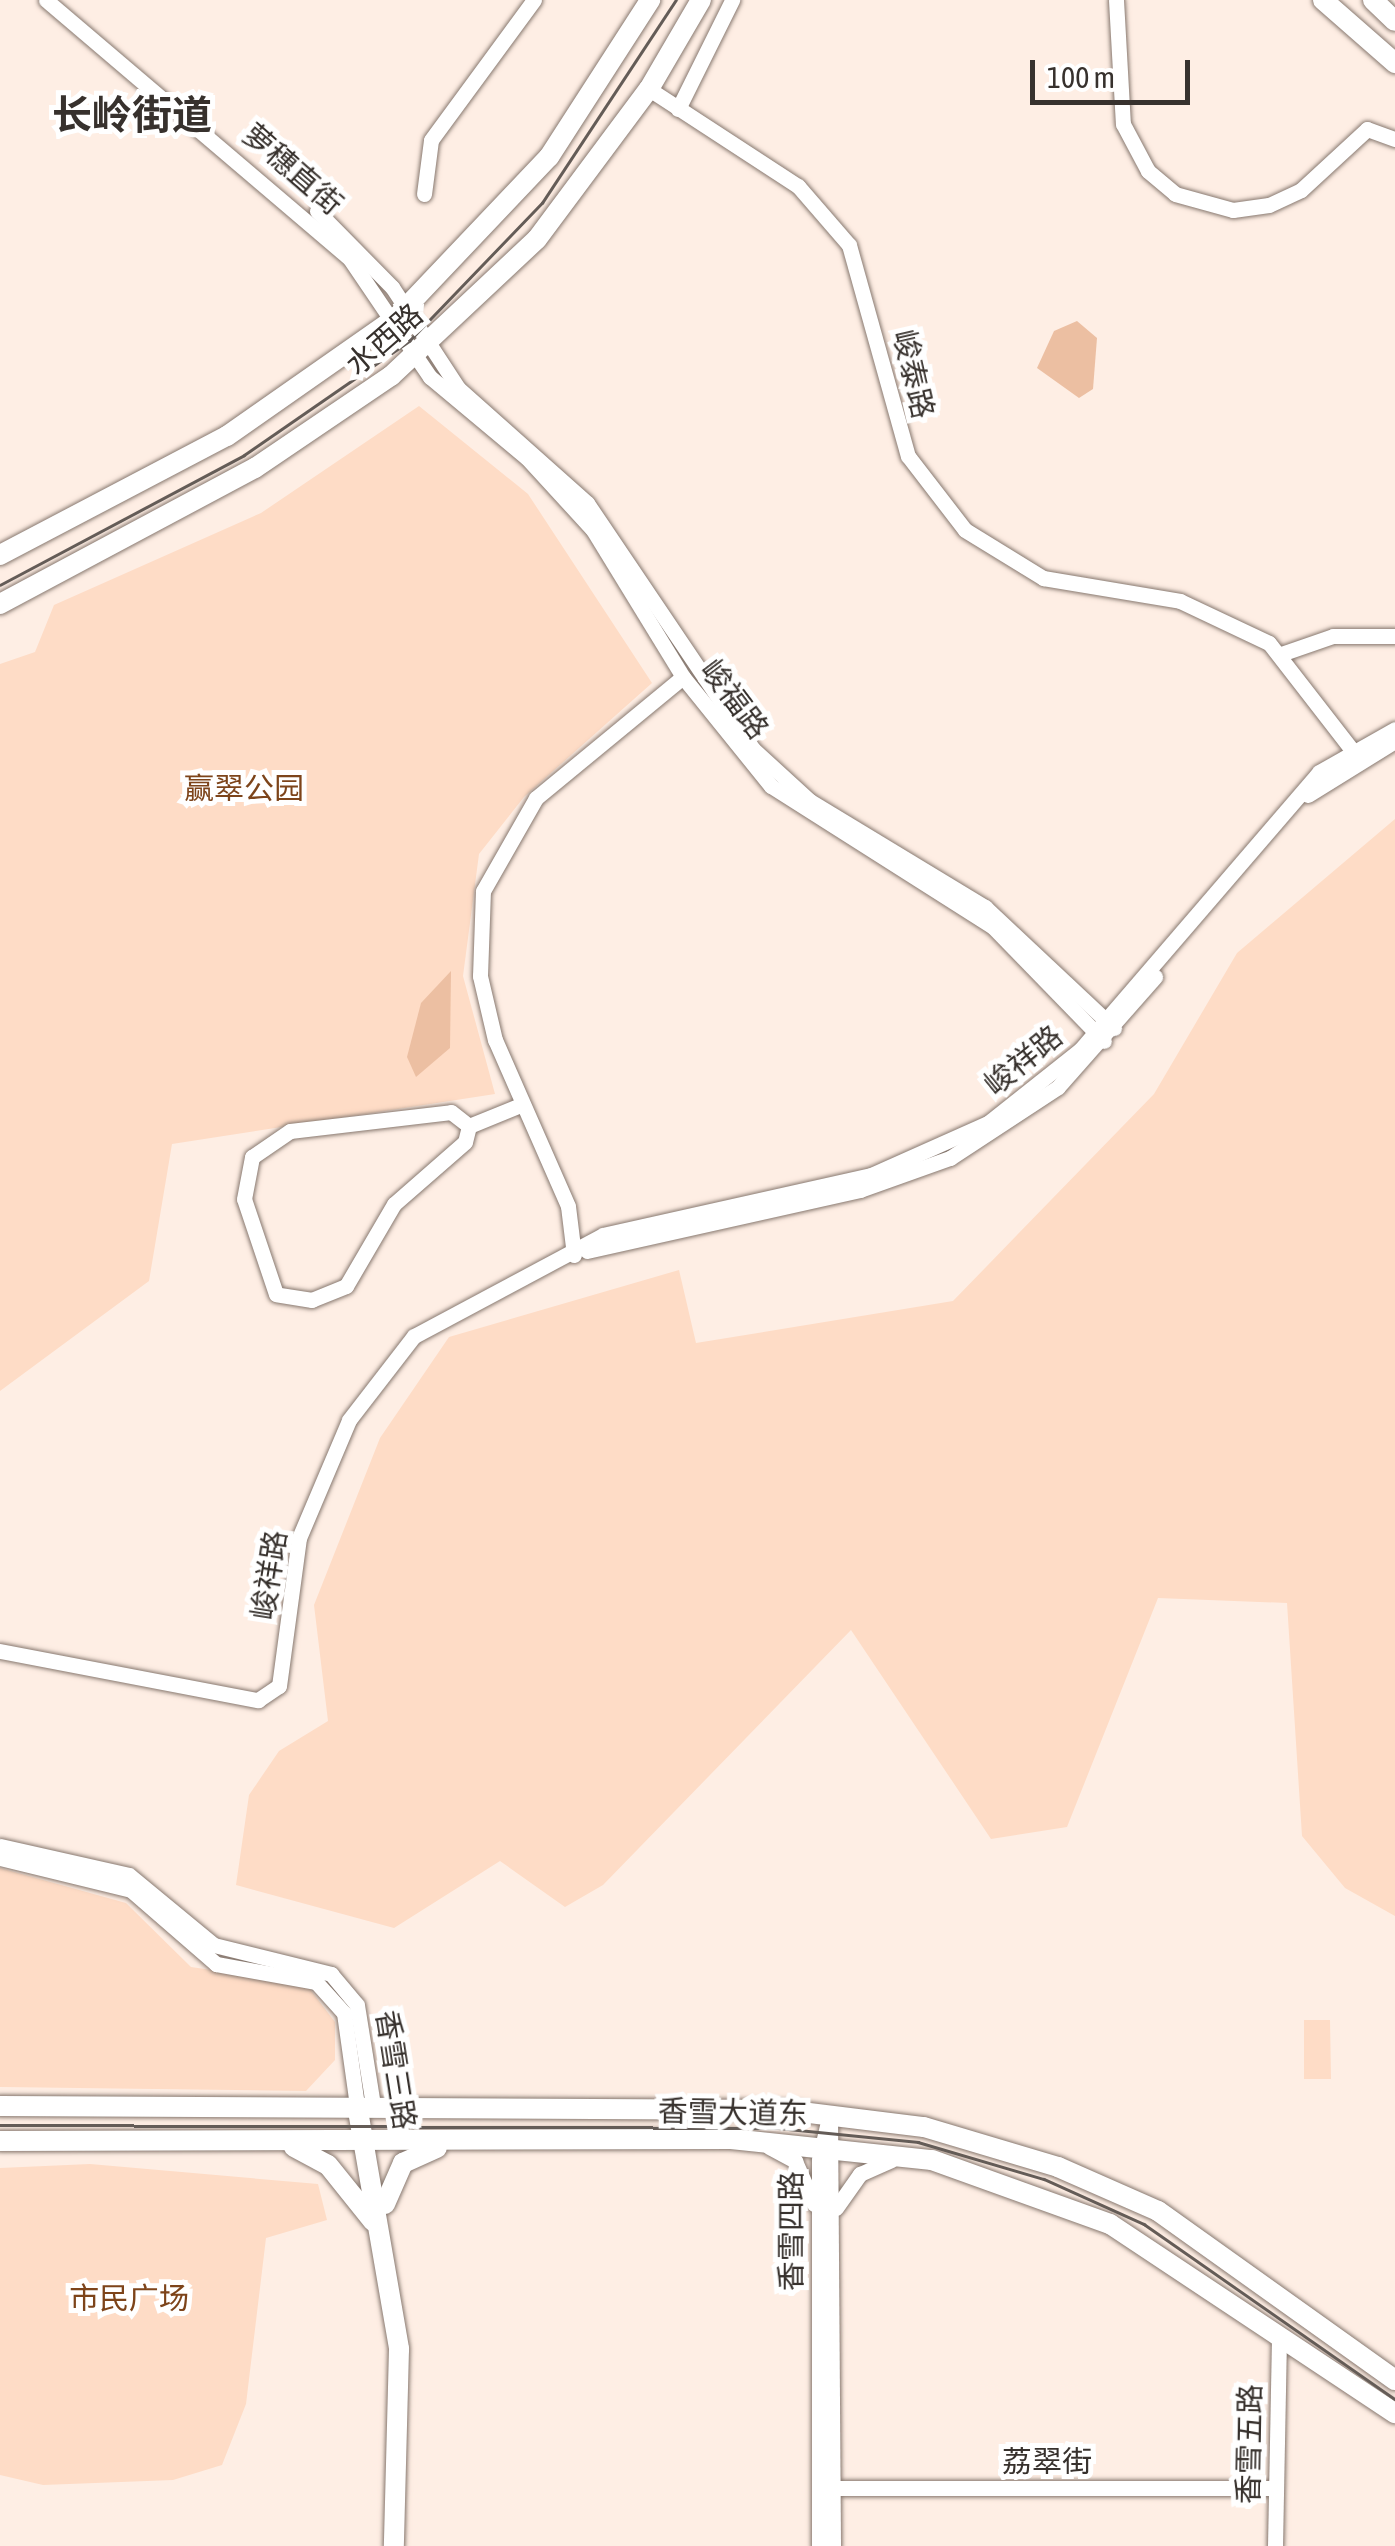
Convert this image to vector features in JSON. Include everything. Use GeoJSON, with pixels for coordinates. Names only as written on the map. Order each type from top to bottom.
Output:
{"type":"FeatureCollection","features":[{"type":"Feature","properties":{"kind":"main road","name":"水西路"},"geometry":{"type":"LineString","coordinates":[[0,555],[228,436],[402,313],[549,158],[650,0]]}},
{"type":"Feature","properties":{"kind":"main road","name":"水西路"},"geometry":{"type":"LineString","coordinates":[[0,604],[255,468],[421,348],[537,239],[649,89],[700,0]]}},
{"type":"Feature","properties":{"kind":"main road"},"geometry":{"type":"LineString","coordinates":[[1324,0],[1395,63]]}},
{"type":"Feature","properties":{"kind":"main road"},"geometry":{"type":"LineString","coordinates":[[1373,0],[1395,21]]}},
{"type":"Feature","properties":{"kind":"main road","name":"香雪大道东"},"geometry":{"type":"LineString","coordinates":[[0,2106],[365,2105],[830,2112],[968,2138],[1128,2196],[1211,2242],[1395,2380]]}},
{"type":"Feature","properties":{"kind":"main road","name":"香雪三路"},"geometry":{"type":"LineString","coordinates":[[365,2105],[377,2227],[401,2391],[394,2546]]}},
{"type":"Feature","properties":{"kind":"main road","name":"香雪大道东"},"geometry":{"type":"LineString","coordinates":[[0,2141],[464,2145],[731,2139],[827,2144],[932,2160],[1110,2224],[1278,2343],[1395,2414]]}},
{"type":"Feature","properties":{"kind":"main road","name":"香雪三路"},"geometry":{"type":"LineString","coordinates":[[370,2142],[385,2204],[411,2356],[406,2546]]}},
{"type":"Feature","properties":{"kind":"main road"},"geometry":{"type":"LineString","coordinates":[[269,2144],[321,2158],[377,2227]]}},
{"type":"Feature","properties":{"kind":"main road"},"geometry":{"type":"LineString","coordinates":[[385,2204],[409,2157],[464,2145]]}},
{"type":"Feature","properties":{"kind":"street","name":"萝穗直街"},"geometry":{"type":"LineString","coordinates":[[46,0],[287,196],[402,313]]}},
{"type":"Feature","properties":{"kind":"street","name":"萝穗直街"},"geometry":{"type":"LineString","coordinates":[[58,0],[312,207],[402,313]]}},
{"type":"Feature","properties":{"kind":"street"},"geometry":{"type":"LineString","coordinates":[[424,194],[431,140],[534,0]]}},
{"type":"Feature","properties":{"kind":"street"},"geometry":{"type":"LineString","coordinates":[[678,109],[732,0]]}},
{"type":"Feature","properties":{"kind":"street"},"geometry":{"type":"LineString","coordinates":[[1116,0],[1122,124],[1148,171],[1176,194],[1233,210],[1269,205],[1301,190],[1367,129],[1395,139]]}},
{"type":"Feature","properties":{"kind":"street","name":"峻泰路"},"geometry":{"type":"LineString","coordinates":[[649,89],[798,186],[848,245],[908,456],[965,530],[1042,578],[1180,601],[1281,654],[1355,753]]}},
{"type":"Feature","properties":{"kind":"street","name":"峻福路"},"geometry":{"type":"LineString","coordinates":[[402,313],[443,390],[528,458],[593,530],[683,677],[771,786],[993,928],[1105,1031]]}},
{"type":"Feature","properties":{"kind":"street","name":"峻福路"},"geometry":{"type":"LineString","coordinates":[[421,348],[458,388],[587,503],[706,691],[782,778],[985,907],[1105,1031]]}},
{"type":"Feature","properties":{"kind":"street"},"geometry":{"type":"LineString","coordinates":[[1281,654],[1333,636],[1395,636]]}},
{"type":"Feature","properties":{"kind":"street"},"geometry":{"type":"LineString","coordinates":[[574,1254],[568,1206],[523,1104],[480,976],[483,891],[536,798],[683,677]]}},
{"type":"Feature","properties":{"kind":"street","name":"峻祥路"},"geometry":{"type":"LineString","coordinates":[[0,1651],[258,1700],[279,1686],[299,1538],[368,1387],[414,1336],[574,1254],[914,1173],[1022,1116],[1105,1031],[1283,807],[1355,753],[1395,729]]}},
{"type":"Feature","properties":{"kind":"street","name":"峻祥路"},"geometry":{"type":"LineString","coordinates":[[1355,753],[1395,741]]}},
{"type":"Feature","properties":{"kind":"street"},"geometry":{"type":"LineString","coordinates":[[469,1126],[523,1104]]}},
{"type":"Feature","properties":{"kind":"street"},"geometry":{"type":"LineString","coordinates":[[451,1112],[469,1126],[465,1142],[394,1204],[346,1286],[312,1300],[276,1294],[244,1198],[252,1156],[271,1139],[451,1112]]}},
{"type":"Feature","properties":{"kind":"street","name":"香雪三路"},"geometry":{"type":"LineString","coordinates":[[0,1846],[130,1875],[214,1946],[332,1974],[357,2004],[365,2105]]}},
{"type":"Feature","properties":{"kind":"street","name":"香雪三路"},"geometry":{"type":"LineString","coordinates":[[0,1858],[131,1890],[216,1964],[316,1982],[344,2013],[365,2105]]}},
{"type":"Feature","properties":{"kind":"street","name":"香雪四路"},"geometry":{"type":"LineString","coordinates":[[819,2546],[826,2488],[830,2112]]}},
{"type":"Feature","properties":{"kind":"street"},"geometry":{"type":"LineString","coordinates":[[731,2139],[794,2161],[826,2214],[867,2168],[932,2160]]}},
{"type":"Feature","properties":{"kind":"street","name":"香雪五路"},"geometry":{"type":"LineString","coordinates":[[1275,2546],[1278,2343]]}},
{"type":"Feature","properties":{"kind":"street","name":"香雪四路"},"geometry":{"type":"LineString","coordinates":[[826,2488],[833,2546]]}},
{"type":"Feature","properties":{"kind":"street","name":"荔翠街"},"geometry":{"type":"LineString","coordinates":[[826,2488],[1274,2488]]}},
{"type":"Feature","properties":{"kind":"green space","name":"赢翠公园"},"geometry":{"type":"Polygon","coordinates":[[[419,406],[528,494],[652,683],[524,797],[479,854],[463,976],[495,1094],[172,1144],[149,1281],[0,1391],[0,664],[35,652],[54,605],[261,513],[419,406]]]}},
{"type":"Feature","properties":{"kind":"green space"},"geometry":{"type":"Polygon","coordinates":[[[1395,819],[1395,1916],[1345,1888],[1302,1836],[1287,1603],[1158,1598],[1067,1827],[991,1839],[851,1630],[603,1885],[565,1907],[500,1861],[394,1928],[236,1885],[249,1795],[279,1751],[328,1721],[314,1605],[380,1438],[449,1337],[679,1270],[696,1343],[953,1301],[1154,1094],[1237,953],[1395,819]]]}},
{"type":"Feature","properties":{"kind":"green space"},"geometry":{"type":"Polygon","coordinates":[[[0,1868],[126,1903],[191,1967],[306,1984],[335,2022],[335,2060],[306,2091],[0,2087],[0,1868]]]}},
{"type":"Feature","properties":{"kind":"green space"},"geometry":{"type":"Polygon","coordinates":[[[1304,2020],[1330,2020],[1331,2079],[1304,2079],[1304,2020]]]}},
{"type":"Feature","properties":{"kind":"green space","name":"市民广场"},"geometry":{"type":"Polygon","coordinates":[[[90,2164],[318,2184],[327,2220],[266,2238],[246,2404],[222,2465],[173,2480],[43,2485],[0,2475],[0,2168],[90,2164]]]}},
{"type":"Feature","properties":{"kind":"shaded area"},"geometry":{"type":"Polygon","coordinates":[[[1077,321],[1097,338],[1093,389],[1079,398],[1037,368],[1054,331],[1077,321]]]}},
{"type":"Feature","properties":{"kind":"shaded area"},"geometry":{"type":"Polygon","coordinates":[[[451,971],[450,1048],[416,1077],[407,1057],[421,1003],[451,971]]]}},
{"type":"Feature","properties":{"kind":"tram line"},"geometry":{"type":"LineString","coordinates":[[0,585],[244,455],[409,341],[542,203],[676,0]]}},
{"type":"Feature","properties":{"kind":"tram line"},"geometry":{"type":"LineString","coordinates":[[0,2125],[778,2128],[918,2142],[1044,2179],[1144,2224],[1395,2399]]}},
{"type":"Feature","properties":{"kind":"district","name":"长岭街道"},"geometry":{"type":"Point","coordinates":[132,115]}}]}
